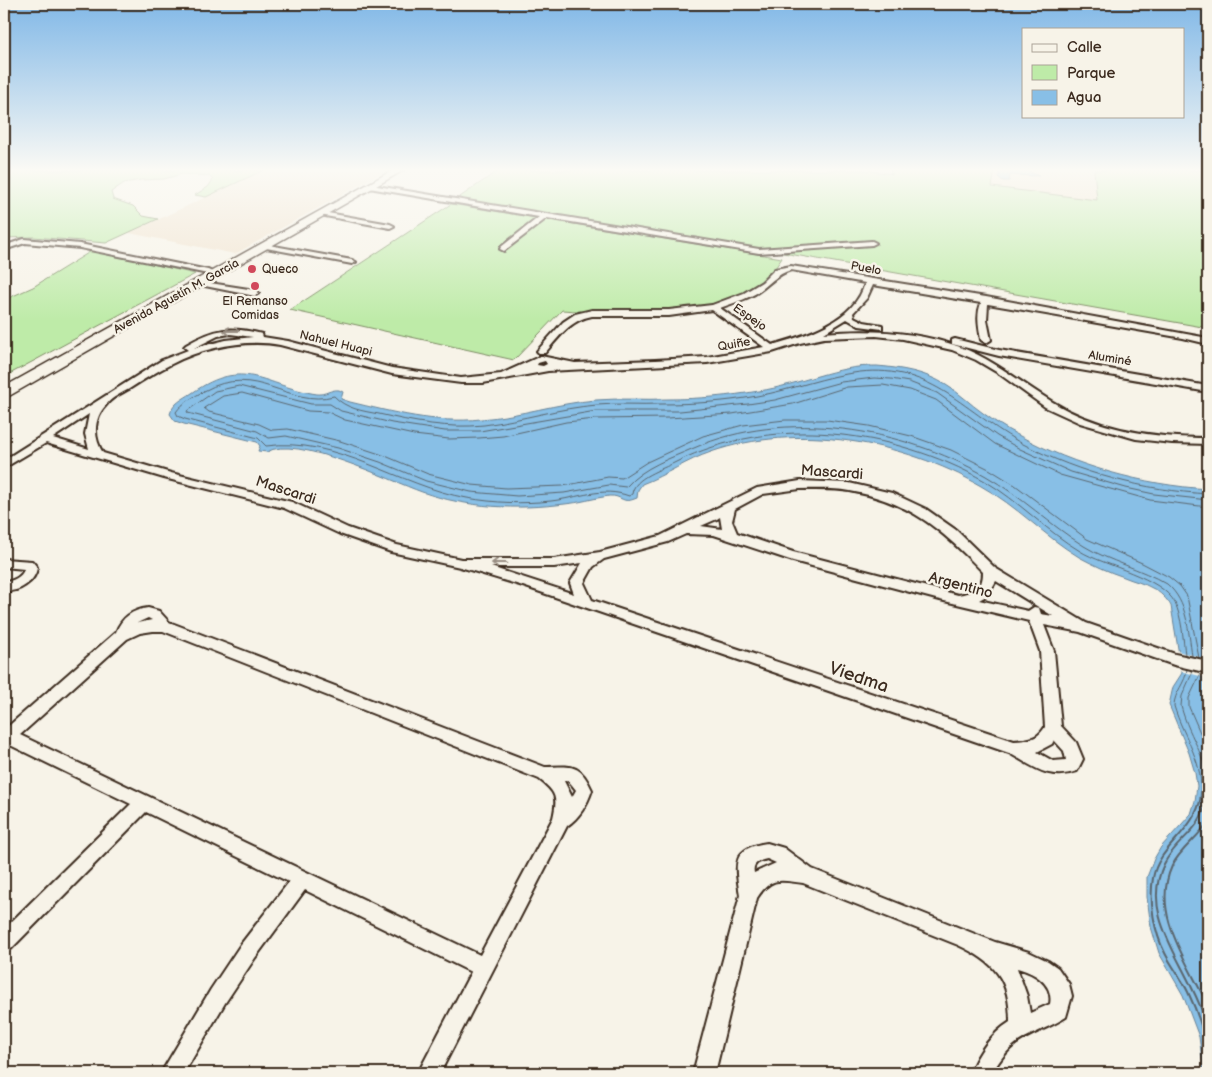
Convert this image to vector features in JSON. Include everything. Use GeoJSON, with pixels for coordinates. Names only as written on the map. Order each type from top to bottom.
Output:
{"type":"FeatureCollection","features":[{"type":"Feature","properties":{"kind":"main road","name":"Avenida Agustín M. García"},"geometry":{"type":"LineString","coordinates":[[4,393],[303,220]]}},
{"type":"Feature","properties":{"kind":"main road","name":"Avenida Agustín M. García"},"geometry":{"type":"LineString","coordinates":[[4,386],[311,220]]}},
{"type":"Feature","properties":{"kind":"street"},"geometry":{"type":"LineString","coordinates":[[357,220],[390,226]]}},
{"type":"Feature","properties":{"kind":"street"},"geometry":{"type":"LineString","coordinates":[[504,249],[541,220]]}},
{"type":"Feature","properties":{"kind":"street"},"geometry":{"type":"LineString","coordinates":[[572,220],[759,251],[872,243]]}},
{"type":"Feature","properties":{"kind":"street"},"geometry":{"type":"LineString","coordinates":[[6,248],[24,240],[80,246],[255,293]]}},
{"type":"Feature","properties":{"kind":"street"},"geometry":{"type":"LineString","coordinates":[[266,246],[352,262]]}},
{"type":"Feature","properties":{"kind":"street","name":"Puelo"},"geometry":{"type":"LineString","coordinates":[[534,361],[572,319],[584,314],[669,313],[714,307],[747,295],[765,284],[778,271],[786,268],[986,300],[1208,341]]}},
{"type":"Feature","properties":{"kind":"street","name":"Quiñe"},"geometry":{"type":"LineString","coordinates":[[503,377],[547,364],[575,366],[686,363],[772,349],[799,340],[834,324],[849,313],[864,297],[870,281]]}},
{"type":"Feature","properties":{"kind":"street"},"geometry":{"type":"LineString","coordinates":[[986,300],[982,310],[986,340],[1003,353],[992,366]]}},
{"type":"Feature","properties":{"kind":"street","name":"Espejo"},"geometry":{"type":"LineString","coordinates":[[714,307],[772,349]]}},
{"type":"Feature","properties":{"kind":"street"},"geometry":{"type":"LineString","coordinates":[[849,313],[850,318],[862,324]]}},
{"type":"Feature","properties":{"kind":"street"},"geometry":{"type":"LineString","coordinates":[[834,324],[834,330],[844,333]]}},
{"type":"Feature","properties":{"kind":"street","name":"Aluminé"},"geometry":{"type":"LineString","coordinates":[[834,324],[862,324],[923,334],[1003,353],[1208,389]]}},
{"type":"Feature","properties":{"kind":"street"},"geometry":{"type":"LineString","coordinates":[[799,340],[844,333],[882,333],[922,340],[958,350],[992,366],[1032,395],[1085,422],[1147,438],[1208,441]]}},
{"type":"Feature","properties":{"kind":"street","name":"Nahuel Huapi"},"geometry":{"type":"LineString","coordinates":[[104,400],[165,362],[195,350],[226,343],[264,340],[346,360],[451,381],[472,382],[503,377]]}},
{"type":"Feature","properties":{"kind":"street"},"geometry":{"type":"LineString","coordinates":[[965,344],[975,344],[986,340]]}},
{"type":"Feature","properties":{"kind":"street"},"geometry":{"type":"LineString","coordinates":[[534,361],[533,367],[547,364],[542,351]]}},
{"type":"Feature","properties":{"kind":"street"},"geometry":{"type":"LineString","coordinates":[[503,377],[524,368],[534,361]]}},
{"type":"Feature","properties":{"kind":"street"},"geometry":{"type":"LineString","coordinates":[[4,465],[104,400]]}},
{"type":"Feature","properties":{"kind":"street"},"geometry":{"type":"LineString","coordinates":[[99,455],[91,446],[89,436],[94,414],[104,400]]}},
{"type":"Feature","properties":{"kind":"street","name":"Mascardi"},"geometry":{"type":"LineString","coordinates":[[45,439],[168,476],[288,505],[376,543],[461,563],[567,562],[600,556],[647,545],[686,530],[748,496],[762,491],[800,485],[849,487],[873,492],[904,503],[938,523],[973,552],[990,571]]}},
{"type":"Feature","properties":{"kind":"street"},"geometry":{"type":"LineString","coordinates":[[730,506],[724,521],[732,536]]}},
{"type":"Feature","properties":{"kind":"street","name":"Argentino"},"geometry":{"type":"LineString","coordinates":[[686,530],[714,531],[793,557],[953,599],[1081,627]]}},
{"type":"Feature","properties":{"kind":"street"},"geometry":{"type":"LineString","coordinates":[[555,593],[572,590],[588,564],[600,556]]}},
{"type":"Feature","properties":{"kind":"street"},"geometry":{"type":"LineString","coordinates":[[567,562],[580,567],[579,590],[589,605]]}},
{"type":"Feature","properties":{"kind":"street","name":"Viedma"},"geometry":{"type":"LineString","coordinates":[[461,563],[528,583],[1014,748],[1050,767],[1058,769],[1071,766],[1075,759],[1070,747],[1053,728]]}},
{"type":"Feature","properties":{"kind":"street"},"geometry":{"type":"LineString","coordinates":[[528,583],[526,575],[538,563]]}},
{"type":"Feature","properties":{"kind":"street"},"geometry":{"type":"LineString","coordinates":[[5,588],[16,573],[13,568],[6,564]]}},
{"type":"Feature","properties":{"kind":"street"},"geometry":{"type":"LineString","coordinates":[[953,599],[971,599],[982,594],[991,581],[990,571]]}},
{"type":"Feature","properties":{"kind":"street","name":"Argentino"},"geometry":{"type":"LineString","coordinates":[[990,571],[1081,627]]}},
{"type":"Feature","properties":{"kind":"street"},"geometry":{"type":"LineString","coordinates":[[1014,748],[1035,746],[1046,739],[1053,728],[1047,651],[1029,595]]}},
{"type":"Feature","properties":{"kind":"street"},"geometry":{"type":"LineString","coordinates":[[429,1073],[483,967],[562,820],[565,805],[563,792],[558,784],[545,774],[164,626],[161,618],[155,614],[146,613],[128,621],[122,635],[5,737],[483,967]]}},
{"type":"Feature","properties":{"kind":"street"},"geometry":{"type":"LineString","coordinates":[[1081,627],[1174,658],[1208,666]]}},
{"type":"Feature","properties":{"kind":"street"},"geometry":{"type":"LineString","coordinates":[[4,942],[144,803]]}},
{"type":"Feature","properties":{"kind":"street"},"geometry":{"type":"LineString","coordinates":[[704,1073],[749,895],[756,882],[763,876],[776,871],[787,870],[806,875],[964,938],[989,950],[1041,967],[1054,980],[1063,994],[1060,1010],[1047,1018],[1020,1028],[1001,1041],[981,1073]]}},
{"type":"Feature","properties":{"kind":"street"},"geometry":{"type":"LineString","coordinates":[[172,1073],[218,996],[248,951],[302,879]]}},
{"type":"Feature","properties":{"kind":"street"},"geometry":{"type":"LineString","coordinates":[[989,950],[1006,967],[1015,986],[1021,1009],[1020,1028]]}},
{"type":"Feature","properties":{"kind":"shaded area"},"geometry":{"type":"Polygon","coordinates":[[[156,220],[296,220],[235,254],[129,233],[156,220]]]}},
{"type":"Feature","properties":{"kind":"green space"},"geometry":{"type":"Polygon","coordinates":[[[4,220],[155,220],[106,243],[34,237],[4,238],[4,220]]]}},
{"type":"Feature","properties":{"kind":"green space"},"geometry":{"type":"Polygon","coordinates":[[[426,220],[551,220],[782,258],[770,275],[754,289],[711,305],[661,312],[634,313],[562,310],[514,360],[290,310],[426,220]]]}},
{"type":"Feature","properties":{"kind":"green space"},"geometry":{"type":"Polygon","coordinates":[[[587,220],[1208,220],[1208,328],[587,220]]]}},
{"type":"Feature","properties":{"kind":"green space"},"geometry":{"type":"Polygon","coordinates":[[[93,250],[195,274],[4,377],[4,300],[33,287],[93,250]]]}},
{"type":"Feature","properties":{"kind":"water"},"geometry":{"type":"Polygon","coordinates":[[[877,366],[913,371],[930,377],[956,391],[978,410],[1005,428],[1040,446],[1086,465],[1159,483],[1208,489],[1208,1073],[1204,1073],[1199,1037],[1183,995],[1159,953],[1151,927],[1147,897],[1147,877],[1154,859],[1161,847],[1191,814],[1197,786],[1189,753],[1169,705],[1173,687],[1182,673],[1171,606],[1155,589],[1107,571],[1079,557],[994,494],[951,470],[918,457],[849,441],[814,438],[778,438],[744,443],[702,455],[642,484],[638,490],[637,498],[632,500],[609,496],[547,506],[511,507],[474,504],[439,497],[343,461],[299,449],[280,448],[267,452],[258,451],[260,446],[257,442],[184,424],[175,421],[170,414],[173,407],[179,402],[210,382],[226,376],[241,375],[254,377],[317,394],[339,390],[343,392],[341,399],[350,402],[398,413],[447,420],[464,420],[496,417],[596,400],[714,397],[774,388],[847,369],[877,366]]]}},
{"type":"Feature","properties":{"kind":"pier"},"geometry":{"type":"Polygon","coordinates":[[[1177,651],[1208,659],[1208,678],[1180,671],[1177,651]]]}},
{"type":"Feature","properties":{"kind":"place","name":"Queco"},"geometry":{"type":"Point","coordinates":[252,269]}},
{"type":"Feature","properties":{"kind":"place","name":"El Remanso Comidas"},"geometry":{"type":"Point","coordinates":[255,286]}}]}
